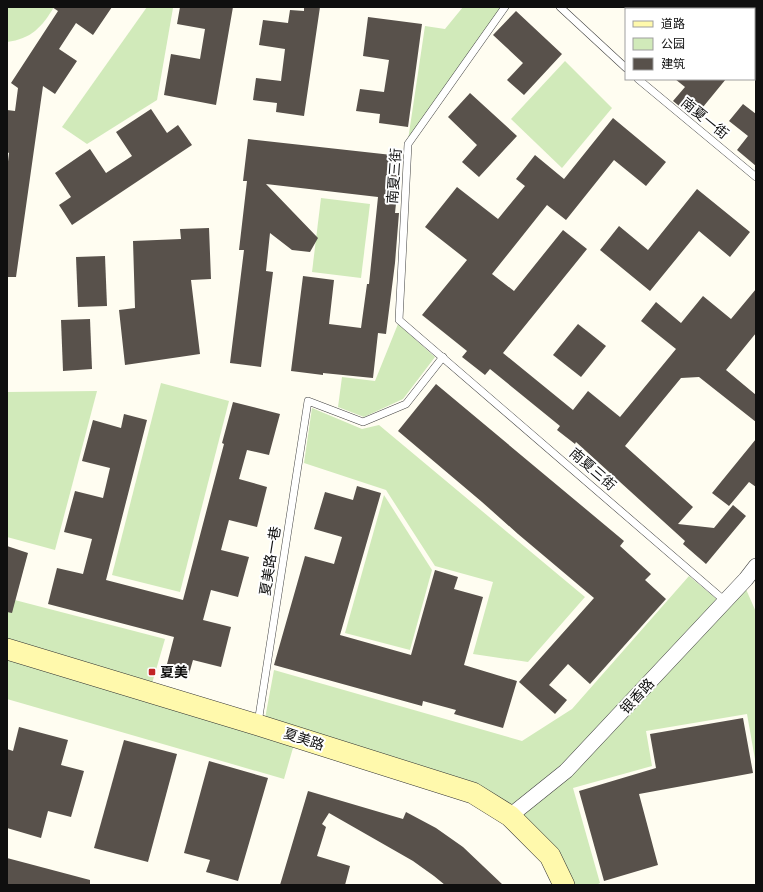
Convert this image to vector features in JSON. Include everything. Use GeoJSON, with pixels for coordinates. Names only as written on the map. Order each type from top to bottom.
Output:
{"type":"FeatureCollection","features":[{"type":"Feature","properties":{"kind":"street","name":"银香路"},"geometry":{"type":"LineString","coordinates":[[510,816],[566,771],[746,580],[756,566]]}},
{"type":"Feature","properties":{"kind":"street","name":"夏美路"},"geometry":{"type":"LineString","coordinates":[[7,649],[258,725],[473,793],[510,816],[550,856],[564,885]]}},
{"type":"Feature","properties":{"kind":"lane","name":"南夏三街"},"geometry":{"type":"LineString","coordinates":[[505,7],[408,144],[399,320],[725,601]]}},
{"type":"Feature","properties":{"kind":"lane"},"geometry":{"type":"LineString","coordinates":[[560,7],[625,67]]}},
{"type":"Feature","properties":{"kind":"lane","name":"南夏一街"},"geometry":{"type":"LineString","coordinates":[[639,80],[756,177]]}},
{"type":"Feature","properties":{"kind":"lane","name":"夏美路一巷"},"geometry":{"type":"LineString","coordinates":[[258,725],[308,401],[363,422],[406,404],[443,357]]}},
{"type":"Feature","properties":{"kind":"green space"},"geometry":{"type":"Polygon","coordinates":[[[7,7],[54,7],[35,31],[23,38],[7,42],[7,7]]]}},
{"type":"Feature","properties":{"kind":"green space"},"geometry":{"type":"Polygon","coordinates":[[[147,7],[173,8],[157,100],[87,144],[62,127],[147,7]]]}},
{"type":"Feature","properties":{"kind":"green space"},"geometry":{"type":"Polygon","coordinates":[[[463,7],[501,7],[408,140],[425,26],[445,29],[463,7]]]}},
{"type":"Feature","properties":{"kind":"green space"},"geometry":{"type":"Polygon","coordinates":[[[565,61],[612,108],[562,168],[511,119],[565,61]]]}},
{"type":"Feature","properties":{"kind":"green space"},"geometry":{"type":"Polygon","coordinates":[[[321,198],[370,204],[361,278],[312,272],[321,198]]]}},
{"type":"Feature","properties":{"kind":"green space"},"geometry":{"type":"Polygon","coordinates":[[[398,324],[435,357],[403,399],[364,417],[338,407],[342,377],[375,381],[398,324]]]}},
{"type":"Feature","properties":{"kind":"green space"},"geometry":{"type":"Polygon","coordinates":[[[161,383],[229,401],[180,592],[112,575],[161,383]]]}},
{"type":"Feature","properties":{"kind":"green space"},"geometry":{"type":"Polygon","coordinates":[[[97,391],[55,550],[7,537],[7,392],[97,391]]]}},
{"type":"Feature","properties":{"kind":"green space"},"geometry":{"type":"Polygon","coordinates":[[[312,408],[362,429],[379,425],[585,597],[528,662],[473,654],[493,582],[435,566],[386,490],[304,463],[312,408]]]}},
{"type":"Feature","properties":{"kind":"green space"},"geometry":{"type":"Polygon","coordinates":[[[384,495],[432,570],[410,650],[345,633],[384,495]]]}},
{"type":"Feature","properties":{"kind":"green space"},"geometry":{"type":"Polygon","coordinates":[[[689,576],[719,601],[566,766],[508,810],[264,724],[274,670],[522,741],[572,709],[689,576]]]}},
{"type":"Feature","properties":{"kind":"green space"},"geometry":{"type":"Polygon","coordinates":[[[745,587],[756,612],[756,765],[747,714],[646,731],[652,766],[573,788],[600,883],[596,885],[569,885],[516,816],[745,587]]]}},
{"type":"Feature","properties":{"kind":"green space"},"geometry":{"type":"Polygon","coordinates":[[[7,598],[165,639],[151,687],[7,640],[7,598]]]}},
{"type":"Feature","properties":{"kind":"green space"},"geometry":{"type":"Polygon","coordinates":[[[7,657],[295,741],[284,779],[7,699],[7,657]]]}},
{"type":"Feature","properties":{"kind":"building"},"geometry":{"type":"Polygon","coordinates":[[[52,7],[112,7],[93,35],[76,23],[59,49],[77,61],[55,94],[43,86],[16,277],[7,277],[7,170],[9,153],[7,152],[7,110],[15,111],[18,88],[11,83],[58,11],[52,7]]]}},
{"type":"Feature","properties":{"kind":"building"},"geometry":{"type":"Polygon","coordinates":[[[180,7],[233,7],[216,105],[164,95],[171,54],[200,59],[205,29],[177,24],[180,7]]]}},
{"type":"Feature","properties":{"kind":"building"},"geometry":{"type":"Polygon","coordinates":[[[304,7],[320,7],[304,116],[276,112],[277,103],[253,100],[256,78],[281,81],[285,49],[259,45],[263,20],[288,23],[290,10],[304,11],[304,7]]]}},
{"type":"Feature","properties":{"kind":"building"},"geometry":{"type":"Polygon","coordinates":[[[516,11],[562,54],[524,95],[507,80],[523,63],[493,35],[516,11]]]}},
{"type":"Feature","properties":{"kind":"building"},"geometry":{"type":"Polygon","coordinates":[[[368,17],[422,24],[408,127],[379,123],[380,114],[356,111],[360,89],[384,92],[389,60],[363,56],[368,17]]]}},
{"type":"Feature","properties":{"kind":"building"},"geometry":{"type":"Polygon","coordinates":[[[676,80],[725,80],[694,118],[673,101],[685,87],[676,80]]]}},
{"type":"Feature","properties":{"kind":"building"},"geometry":{"type":"Polygon","coordinates":[[[470,93],[517,136],[479,177],[462,162],[477,145],[448,117],[470,93]]]}},
{"type":"Feature","properties":{"kind":"building"},"geometry":{"type":"Polygon","coordinates":[[[743,104],[756,114],[756,166],[737,150],[748,136],[729,121],[743,104]]]}},
{"type":"Feature","properties":{"kind":"building"},"geometry":{"type":"Polygon","coordinates":[[[151,109],[167,133],[178,125],[192,145],[72,225],[59,205],[71,197],[55,173],[90,149],[106,173],[132,156],[116,132],[151,109]]]}},
{"type":"Feature","properties":{"kind":"building"},"geometry":{"type":"Polygon","coordinates":[[[613,118],[666,162],[646,186],[614,160],[566,220],[547,205],[492,274],[514,291],[563,230],[587,249],[503,353],[573,410],[588,391],[620,417],[676,349],[641,321],[656,302],[681,323],[703,296],[731,319],[756,289],[756,333],[726,370],[756,395],[756,422],[699,377],[681,378],[625,446],[693,507],[678,524],[714,528],[733,505],[746,516],[706,564],[683,544],[685,541],[576,442],[575,444],[557,430],[560,426],[490,369],[485,375],[462,357],[467,351],[422,315],[467,260],[425,227],[457,187],[498,219],[525,186],[516,179],[535,155],[564,179],[613,118]]]}},
{"type":"Feature","properties":{"kind":"building"},"geometry":{"type":"Polygon","coordinates":[[[248,139],[401,156],[395,213],[399,213],[395,263],[386,334],[378,333],[373,378],[323,373],[323,375],[291,371],[303,276],[334,280],[329,324],[361,328],[367,284],[369,284],[378,197],[266,184],[318,238],[310,252],[292,250],[270,233],[266,271],[273,272],[261,367],[230,363],[244,250],[239,250],[247,181],[243,181],[248,139]]]}},
{"type":"Feature","properties":{"kind":"building"},"geometry":{"type":"Polygon","coordinates":[[[697,189],[750,232],[730,257],[699,231],[650,291],[600,250],[619,226],[648,250],[697,189]]]}},
{"type":"Feature","properties":{"kind":"building"},"geometry":{"type":"Polygon","coordinates":[[[209,228],[211,279],[191,280],[200,354],[125,365],[119,310],[135,308],[133,241],[181,239],[180,229],[209,228]]]}},
{"type":"Feature","properties":{"kind":"building"},"geometry":{"type":"Polygon","coordinates":[[[105,256],[107,306],[78,307],[76,257],[105,256]]]}},
{"type":"Feature","properties":{"kind":"building"},"geometry":{"type":"Polygon","coordinates":[[[90,319],[92,369],[63,371],[61,320],[90,319]]]}},
{"type":"Feature","properties":{"kind":"building"},"geometry":{"type":"Polygon","coordinates":[[[578,324],[606,346],[581,377],[553,355],[578,324]]]}},
{"type":"Feature","properties":{"kind":"building"},"geometry":{"type":"Polygon","coordinates":[[[436,384],[624,541],[620,546],[651,574],[645,580],[666,599],[590,684],[568,664],[549,685],[567,700],[555,714],[519,682],[594,598],[398,431],[436,384]]]}},
{"type":"Feature","properties":{"kind":"building"},"geometry":{"type":"Polygon","coordinates":[[[233,402],[280,414],[269,455],[247,450],[239,479],[267,487],[257,527],[229,520],[221,550],[249,557],[238,597],[211,590],[203,620],[231,627],[221,667],[193,660],[189,674],[166,668],[174,637],[48,604],[57,568],[83,574],[92,539],[64,532],[75,491],[103,498],[110,468],[82,461],[93,420],[121,428],[124,414],[147,420],[106,580],[183,600],[224,444],[222,443],[233,402]]]}},
{"type":"Feature","properties":{"kind":"building"},"geometry":{"type":"Polygon","coordinates":[[[756,439],[756,487],[749,482],[729,506],[712,493],[756,439]]]}},
{"type":"Feature","properties":{"kind":"building"},"geometry":{"type":"Polygon","coordinates":[[[357,486],[381,493],[340,635],[411,655],[435,570],[458,577],[454,589],[483,597],[464,665],[517,681],[503,728],[454,714],[456,710],[423,701],[422,706],[274,665],[305,556],[334,564],[342,537],[314,529],[325,492],[353,500],[357,486]]]}},
{"type":"Feature","properties":{"kind":"building"},"geometry":{"type":"Polygon","coordinates":[[[7,546],[28,553],[12,613],[7,612],[7,546]]]}},
{"type":"Feature","properties":{"kind":"building"},"geometry":{"type":"Polygon","coordinates":[[[743,718],[753,773],[639,794],[658,865],[604,881],[579,791],[656,768],[650,734],[743,718]]]}},
{"type":"Feature","properties":{"kind":"building"},"geometry":{"type":"Polygon","coordinates":[[[19,727],[68,740],[61,765],[84,771],[71,817],[48,811],[41,838],[7,828],[7,749],[13,751],[19,727]]]}},
{"type":"Feature","properties":{"kind":"building"},"geometry":{"type":"Polygon","coordinates":[[[124,740],[177,754],[148,862],[94,848],[124,740]]]}},
{"type":"Feature","properties":{"kind":"building"},"geometry":{"type":"Polygon","coordinates":[[[209,761],[268,778],[238,881],[206,872],[210,860],[184,853],[209,761]]]}},
{"type":"Feature","properties":{"kind":"building"},"geometry":{"type":"Polygon","coordinates":[[[308,791],[403,819],[406,812],[436,828],[463,847],[503,885],[445,885],[413,861],[329,813],[322,824],[326,827],[317,856],[350,866],[345,885],[280,885],[308,791]]]}},
{"type":"Feature","properties":{"kind":"building"},"geometry":{"type":"Polygon","coordinates":[[[7,858],[90,880],[90,885],[7,885],[7,858]]]}},
{"type":"Feature","properties":{"kind":"place","name":"夏美"},"geometry":{"type":"Point","coordinates":[152,672]}}]}
